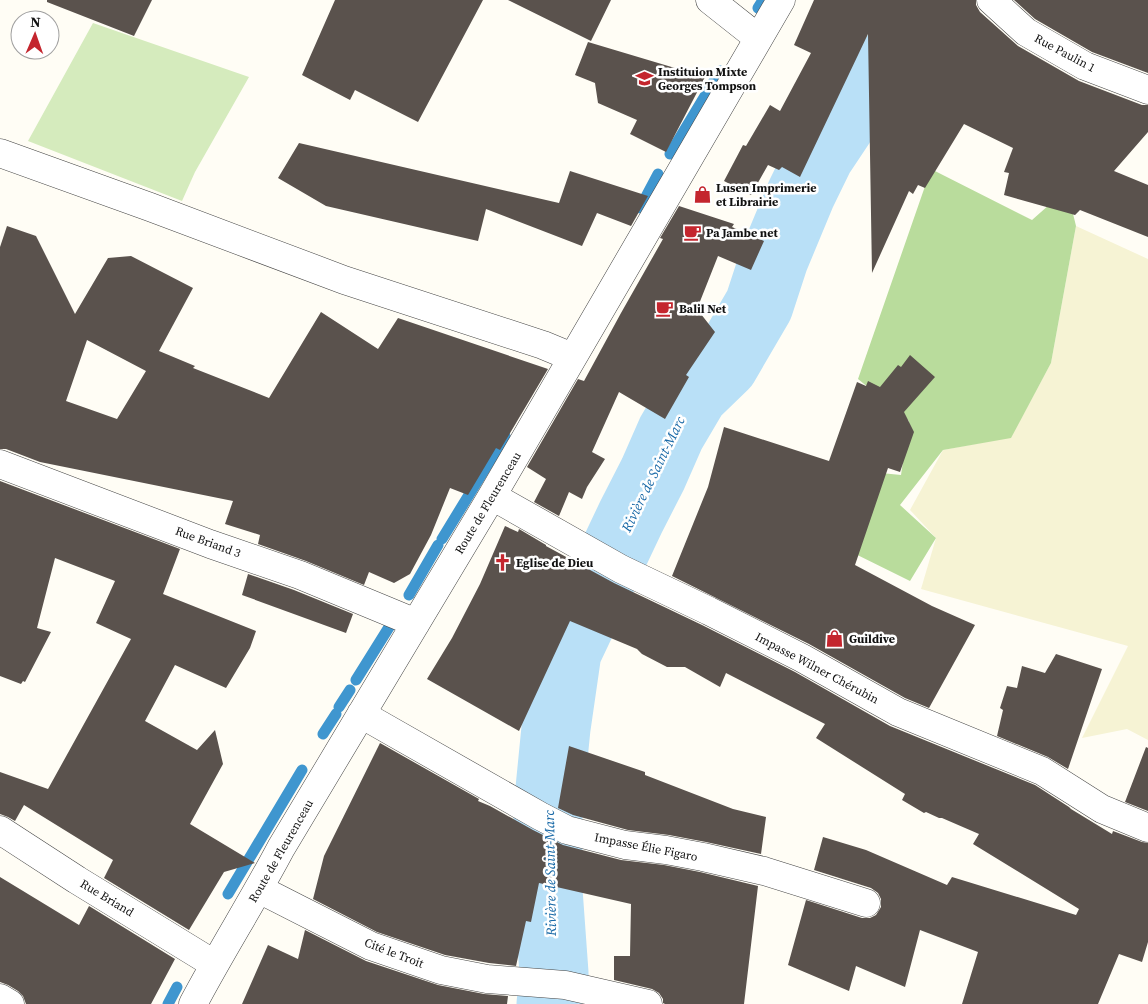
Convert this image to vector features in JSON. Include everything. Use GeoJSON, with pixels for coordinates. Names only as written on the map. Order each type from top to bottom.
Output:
{"type":"FeatureCollection","features":[{"type":"Feature","properties":{"kind":"street"},"geometry":{"type":"LineString","coordinates":[[710,0],[758,38]]}},
{"type":"Feature","properties":{"kind":"street","name":"Route de Fleurenceau"},"geometry":{"type":"LineString","coordinates":[[193,1004],[281,848],[492,496],[781,0]]}},
{"type":"Feature","properties":{"kind":"street","name":"Rue Paulin 1"},"geometry":{"type":"LineString","coordinates":[[991,0],[1026,32],[1085,66],[1148,90]]}},
{"type":"Feature","properties":{"kind":"street"},"geometry":{"type":"LineString","coordinates":[[0,153],[344,280],[544,345],[572,358]]}},
{"type":"Feature","properties":{"kind":"street","name":"Rue Briand 3"},"geometry":{"type":"LineString","coordinates":[[0,464],[210,544],[300,574],[416,623]]}},
{"type":"Feature","properties":{"kind":"street","name":"Impasse Wilner Chérubin"},"geometry":{"type":"LineString","coordinates":[[492,496],[610,563],[802,658],[898,712],[1042,771],[1102,809],[1148,828]]}},
{"type":"Feature","properties":{"kind":"street","name":"Impasse Élie Figaro"},"geometry":{"type":"LineString","coordinates":[[361,714],[567,830],[625,845],[666,850],[764,872],[866,903]]}},
{"type":"Feature","properties":{"kind":"street","name":"Rue Briand"},"geometry":{"type":"LineString","coordinates":[[0,830],[77,880],[214,964]]}},
{"type":"Feature","properties":{"kind":"street","name":"Cité le Troit"},"geometry":{"type":"LineString","coordinates":[[259,889],[371,946],[432,968],[487,979],[552,984],[648,1004]]}},
{"type":"Feature","properties":{"kind":"street"},"geometry":{"type":"LineString","coordinates":[[0,998],[10,1004]]}},
{"type":"Feature","properties":{"kind":"shaded area"},"geometry":{"type":"Polygon","coordinates":[[[1076,226],[1148,259],[1148,740],[1127,729],[1082,738],[1128,646],[921,589],[936,538],[910,510],[943,450],[1011,437],[1051,363],[1076,226]]]}},
{"type":"Feature","properties":{"kind":"green space"},"geometry":{"type":"Polygon","coordinates":[[[93,23],[249,77],[195,172],[182,201],[28,141],[93,23]]]}},
{"type":"Feature","properties":{"kind":"green space"},"geometry":{"type":"Polygon","coordinates":[[[931,169],[1032,220],[1067,189],[1076,226],[1051,363],[1011,438],[943,450],[900,505],[936,538],[910,581],[823,538],[851,470],[901,475],[909,421],[858,379],[931,169]]]}},
{"type":"Feature","properties":{"kind":"building"},"geometry":{"type":"Polygon","coordinates":[[[47,0],[152,0],[134,36],[47,2],[47,0]]]}},
{"type":"Feature","properties":{"kind":"building"},"geometry":{"type":"Polygon","coordinates":[[[335,0],[483,0],[418,122],[355,90],[350,100],[302,75],[335,0]]]}},
{"type":"Feature","properties":{"kind":"building"},"geometry":{"type":"Polygon","coordinates":[[[508,0],[611,0],[591,41],[508,0]]]}},
{"type":"Feature","properties":{"kind":"building"},"geometry":{"type":"Polygon","coordinates":[[[814,0],[976,0],[976,5],[980,12],[1018,46],[1079,81],[1142,105],[1148,105],[1148,132],[1114,171],[1148,185],[1148,237],[1080,210],[1075,215],[1004,195],[1009,173],[1004,172],[1013,148],[964,124],[925,188],[918,185],[913,194],[909,191],[872,273],[868,34],[800,177],[782,167],[779,170],[768,165],[751,195],[724,181],[743,145],[746,146],[770,105],[780,111],[811,53],[794,45],[814,0]]]}},
{"type":"Feature","properties":{"kind":"building"},"geometry":{"type":"Polygon","coordinates":[[[1014,0],[1148,0],[1148,73],[1092,52],[1035,19],[1014,0]]]}},
{"type":"Feature","properties":{"kind":"building"},"geometry":{"type":"Polygon","coordinates":[[[588,42],[705,77],[666,152],[630,134],[637,120],[598,103],[595,83],[575,75],[588,42]]]}},
{"type":"Feature","properties":{"kind":"building"},"geometry":{"type":"Polygon","coordinates":[[[299,143],[559,203],[570,171],[648,196],[631,226],[597,213],[582,246],[486,209],[478,241],[326,206],[278,178],[299,143]]]}},
{"type":"Feature","properties":{"kind":"building"},"geometry":{"type":"Polygon","coordinates":[[[679,206],[734,224],[732,227],[764,241],[751,270],[718,256],[697,309],[715,332],[686,375],[689,377],[665,419],[619,392],[592,452],[605,459],[587,487],[582,499],[569,492],[559,516],[534,502],[546,479],[527,467],[578,379],[584,381],[663,239],[660,238],[679,206]]]}},
{"type":"Feature","properties":{"kind":"building"},"geometry":{"type":"Polygon","coordinates":[[[7,226],[36,236],[75,314],[108,258],[131,256],[193,288],[159,351],[195,366],[193,368],[269,398],[321,312],[378,349],[398,318],[548,369],[500,450],[496,448],[468,495],[450,488],[431,535],[410,574],[394,583],[369,572],[364,585],[258,544],[260,535],[225,524],[233,501],[40,462],[6,449],[0,449],[0,247],[7,226]],[[87,340],[66,401],[117,419],[146,371],[87,340]]]}},
{"type":"Feature","properties":{"kind":"building"},"geometry":{"type":"Polygon","coordinates":[[[910,355],[935,377],[904,412],[914,432],[900,472],[888,468],[855,565],[932,606],[975,625],[929,708],[905,698],[809,644],[672,576],[708,487],[724,427],[829,461],[857,382],[866,386],[868,381],[880,387],[898,365],[901,367],[910,355]]]}},
{"type":"Feature","properties":{"kind":"building"},"geometry":{"type":"Polygon","coordinates":[[[0,481],[180,549],[163,594],[256,631],[250,648],[226,688],[175,665],[145,721],[197,750],[215,730],[223,764],[190,824],[255,863],[224,872],[189,930],[104,878],[113,860],[24,805],[15,821],[0,814],[0,772],[48,789],[131,639],[96,623],[115,581],[55,558],[37,628],[51,632],[25,682],[23,681],[21,684],[0,676],[0,481]]]}},
{"type":"Feature","properties":{"kind":"building"},"geometry":{"type":"Polygon","coordinates":[[[505,526],[518,532],[519,529],[614,583],[795,672],[890,726],[1035,785],[1112,834],[1113,831],[1148,843],[1148,942],[1142,962],[1119,954],[1098,1004],[962,1004],[978,952],[920,930],[905,987],[856,966],[849,991],[788,965],[806,900],[862,918],[870,918],[876,915],[881,907],[881,899],[878,893],[871,888],[814,870],[823,837],[866,850],[947,885],[952,877],[1076,915],[1079,909],[973,844],[979,834],[942,818],[924,813],[902,800],[905,794],[816,738],[825,724],[726,673],[720,687],[685,667],[667,667],[642,654],[637,649],[570,621],[519,731],[427,679],[452,638],[480,584],[505,526]]]}},
{"type":"Feature","properties":{"kind":"building"},"geometry":{"type":"Polygon","coordinates":[[[248,574],[353,614],[346,633],[242,595],[248,574]]]}},
{"type":"Feature","properties":{"kind":"building"},"geometry":{"type":"Polygon","coordinates":[[[1056,654],[1102,669],[1068,769],[1048,757],[997,736],[1003,710],[1000,708],[1007,686],[1017,688],[1022,666],[1045,673],[1056,654]]]}},
{"type":"Feature","properties":{"kind":"building"},"geometry":{"type":"Polygon","coordinates":[[[380,743],[479,799],[478,801],[563,845],[621,860],[664,865],[758,886],[744,1004],[665,1004],[659,993],[652,989],[614,980],[614,956],[630,956],[631,904],[539,883],[531,922],[526,921],[516,966],[445,955],[377,932],[313,899],[324,856],[380,743]]]}},
{"type":"Feature","properties":{"kind":"building"},"geometry":{"type":"Polygon","coordinates":[[[569,746],[645,772],[645,775],[733,809],[766,817],[761,854],[669,835],[628,830],[573,815],[558,808],[569,746]]]}},
{"type":"Feature","properties":{"kind":"building"},"geometry":{"type":"Polygon","coordinates":[[[1146,747],[1148,748],[1148,811],[1125,802],[1146,747]]]}},
{"type":"Feature","properties":{"kind":"building"},"geometry":{"type":"Polygon","coordinates":[[[0,877],[79,925],[89,906],[175,959],[151,1004],[26,1004],[23,996],[18,991],[0,982],[0,877]]]}},
{"type":"Feature","properties":{"kind":"building"},"geometry":{"type":"Polygon","coordinates":[[[305,930],[366,961],[438,985],[484,994],[508,996],[507,1004],[242,1004],[268,945],[298,959],[305,930]]]}},
{"type":"Feature","properties":{"kind":"waterway"},"geometry":{"type":"LineString","coordinates":[[758,8],[763,0]]}},
{"type":"Feature","properties":{"kind":"waterway","name":"Rivière de Saint-Marc"},"geometry":{"type":"LineString","coordinates":[[551,1004],[554,973],[548,890],[548,809],[556,728],[567,652],[671,433],[694,394],[724,365],[759,305],[774,259],[801,194],[820,155],[846,116],[872,95],[917,20],[926,0]]}},
{"type":"Feature","properties":{"kind":"waterway"},"geometry":{"type":"LineString","coordinates":[[670,154],[720,71]]}},
{"type":"Feature","properties":{"kind":"waterway"},"geometry":{"type":"LineString","coordinates":[[640,208],[658,174]]}},
{"type":"Feature","properties":{"kind":"waterway"},"geometry":{"type":"LineString","coordinates":[[442,539],[505,436]]}},
{"type":"Feature","properties":{"kind":"waterway"},"geometry":{"type":"LineString","coordinates":[[409,595],[438,545]]}},
{"type":"Feature","properties":{"kind":"waterway"},"geometry":{"type":"LineString","coordinates":[[356,680],[391,624]]}},
{"type":"Feature","properties":{"kind":"waterway"},"geometry":{"type":"LineString","coordinates":[[339,707],[350,690]]}},
{"type":"Feature","properties":{"kind":"waterway"},"geometry":{"type":"LineString","coordinates":[[323,734],[336,714]]}},
{"type":"Feature","properties":{"kind":"waterway"},"geometry":{"type":"LineString","coordinates":[[228,894],[302,770]]}},
{"type":"Feature","properties":{"kind":"waterway"},"geometry":{"type":"LineString","coordinates":[[168,1004],[177,987]]}},
{"type":"Feature","properties":{"kind":"place","name":"Instituion Mixte Georges Tompson"},"geometry":{"type":"Point","coordinates":[644,79]}},
{"type":"Feature","properties":{"kind":"place","name":"Lusen Imprimerie et Librairie"},"geometry":{"type":"Point","coordinates":[702,195]}},
{"type":"Feature","properties":{"kind":"place","name":"Pa Jambe net"},"geometry":{"type":"Point","coordinates":[692,233]}},
{"type":"Feature","properties":{"kind":"place","name":"Balil Net"},"geometry":{"type":"Point","coordinates":[665,309]}},
{"type":"Feature","properties":{"kind":"place","name":"Eglise de Dieu"},"geometry":{"type":"Point","coordinates":[502,563]}},
{"type":"Feature","properties":{"kind":"place","name":"Guildive"},"geometry":{"type":"Point","coordinates":[835,639]}}]}
